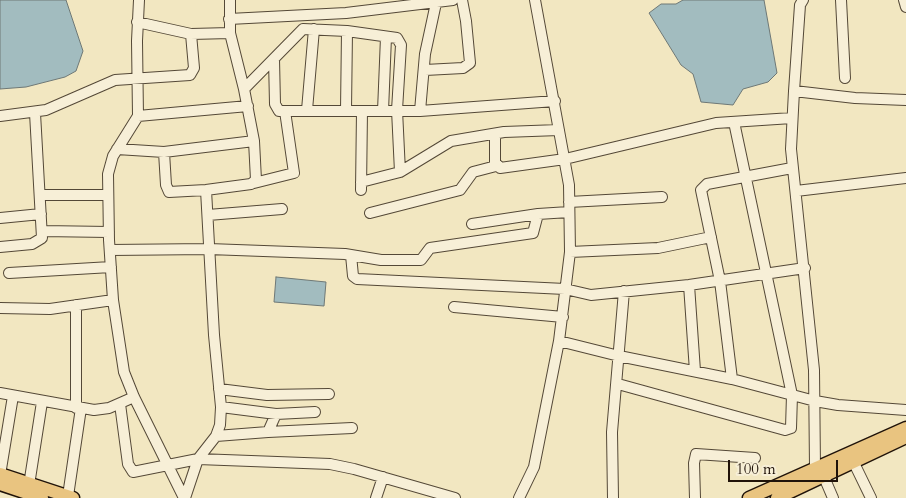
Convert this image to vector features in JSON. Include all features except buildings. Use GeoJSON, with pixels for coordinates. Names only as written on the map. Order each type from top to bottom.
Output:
{"type":"FeatureCollection","features":[{"type":"Feature","properties":{"kind":"main road"},"geometry":{"type":"LineString","coordinates":[[777,498],[906,428]]}},
{"type":"Feature","properties":{"kind":"main road"},"geometry":{"type":"LineString","coordinates":[[820,473],[854,463],[906,437]]}},
{"type":"Feature","properties":{"kind":"main road"},"geometry":{"type":"LineString","coordinates":[[0,475],[71,497]]}},
{"type":"Feature","properties":{"kind":"main road"},"geometry":{"type":"LineString","coordinates":[[0,484],[42,498]]}},
{"type":"Feature","properties":{"kind":"main road"},"geometry":{"type":"LineString","coordinates":[[749,498],[793,489]]}},
{"type":"Feature","properties":{"kind":"street"},"geometry":{"type":"LineString","coordinates":[[139,0],[137,22],[138,116],[110,163],[108,195],[113,300],[120,356],[134,397],[185,498]]}},
{"type":"Feature","properties":{"kind":"street"},"geometry":{"type":"LineString","coordinates":[[230,0],[230,33],[248,106],[254,141],[257,177],[254,183]]}},
{"type":"Feature","properties":{"kind":"street"},"geometry":{"type":"LineString","coordinates":[[229,19],[346,13],[453,0]]}},
{"type":"Feature","properties":{"kind":"street"},"geometry":{"type":"LineString","coordinates":[[425,70],[463,68],[470,64],[462,0]]}},
{"type":"Feature","properties":{"kind":"street"},"geometry":{"type":"LineString","coordinates":[[519,498],[534,467],[560,341],[570,252],[565,159],[535,0]]}},
{"type":"Feature","properties":{"kind":"street"},"geometry":{"type":"LineString","coordinates":[[803,0],[800,5],[792,118],[792,168],[805,268],[814,370],[820,473],[833,498]]}},
{"type":"Feature","properties":{"kind":"street"},"geometry":{"type":"LineString","coordinates":[[841,0],[844,78]]}},
{"type":"Feature","properties":{"kind":"street"},"geometry":{"type":"LineString","coordinates":[[904,0],[906,7]]}},
{"type":"Feature","properties":{"kind":"street"},"geometry":{"type":"LineString","coordinates":[[420,111],[425,70],[424,54],[436,3]]}},
{"type":"Feature","properties":{"kind":"street"},"geometry":{"type":"LineString","coordinates":[[137,22],[192,34],[230,33]]}},
{"type":"Feature","properties":{"kind":"street"},"geometry":{"type":"LineString","coordinates":[[307,110],[314,29]]}},
{"type":"Feature","properties":{"kind":"street"},"geometry":{"type":"LineString","coordinates":[[244,89],[300,30],[347,31],[397,38],[401,45],[397,110],[400,172]]}},
{"type":"Feature","properties":{"kind":"street"},"geometry":{"type":"LineString","coordinates":[[346,110],[347,31]]}},
{"type":"Feature","properties":{"kind":"street"},"geometry":{"type":"LineString","coordinates":[[0,116],[35,113],[105,83],[123,79],[190,75],[194,68],[192,34]]}},
{"type":"Feature","properties":{"kind":"street"},"geometry":{"type":"LineString","coordinates":[[383,110],[386,37]]}},
{"type":"Feature","properties":{"kind":"street"},"geometry":{"type":"LineString","coordinates":[[274,59],[275,104],[279,111],[420,111],[555,101]]}},
{"type":"Feature","properties":{"kind":"street"},"geometry":{"type":"LineString","coordinates":[[794,90],[855,98],[906,100]]}},
{"type":"Feature","properties":{"kind":"street"},"geometry":{"type":"LineString","coordinates":[[138,116],[248,106]]}},
{"type":"Feature","properties":{"kind":"street"},"geometry":{"type":"LineString","coordinates":[[164,152],[166,185],[169,192],[206,190],[254,183],[294,173],[285,110]]}},
{"type":"Feature","properties":{"kind":"street"},"geometry":{"type":"LineString","coordinates":[[362,111],[361,186],[400,172],[451,141],[495,134],[559,130]]}},
{"type":"Feature","properties":{"kind":"street"},"geometry":{"type":"LineString","coordinates":[[0,247],[38,242],[42,238],[35,113]]}},
{"type":"Feature","properties":{"kind":"street"},"geometry":{"type":"LineString","coordinates":[[370,213],[460,190],[473,172],[496,166],[500,168],[565,159],[697,127],[792,118]]}},
{"type":"Feature","properties":{"kind":"street"},"geometry":{"type":"LineString","coordinates":[[618,384],[785,430],[791,428],[792,395],[768,274],[734,122]]}},
{"type":"Feature","properties":{"kind":"street"},"geometry":{"type":"LineString","coordinates":[[495,134],[496,166]]}},
{"type":"Feature","properties":{"kind":"street"},"geometry":{"type":"LineString","coordinates":[[118,148],[164,152],[254,141]]}},
{"type":"Feature","properties":{"kind":"street"},"geometry":{"type":"LineString","coordinates":[[732,379],[720,281],[702,194],[703,186],[792,168]]}},
{"type":"Feature","properties":{"kind":"street"},"geometry":{"type":"LineString","coordinates":[[796,191],[906,178]]}},
{"type":"Feature","properties":{"kind":"street"},"geometry":{"type":"LineString","coordinates":[[185,498],[198,459],[216,436],[220,425],[221,408],[206,190]]}},
{"type":"Feature","properties":{"kind":"street"},"geometry":{"type":"LineString","coordinates":[[41,196],[108,195]]}},
{"type":"Feature","properties":{"kind":"street"},"geometry":{"type":"LineString","coordinates":[[472,224],[538,214],[569,207],[662,197]]}},
{"type":"Feature","properties":{"kind":"street"},"geometry":{"type":"LineString","coordinates":[[208,215],[282,209]]}},
{"type":"Feature","properties":{"kind":"street"},"geometry":{"type":"LineString","coordinates":[[0,218],[41,214]]}},
{"type":"Feature","properties":{"kind":"street"},"geometry":{"type":"LineString","coordinates":[[110,250],[209,249],[351,255],[373,260],[421,260],[430,248],[533,233],[538,214]]}},
{"type":"Feature","properties":{"kind":"street"},"geometry":{"type":"LineString","coordinates":[[42,231],[109,232]]}},
{"type":"Feature","properties":{"kind":"street"},"geometry":{"type":"LineString","coordinates":[[570,252],[658,248],[711,237]]}},
{"type":"Feature","properties":{"kind":"street"},"geometry":{"type":"LineString","coordinates":[[351,255],[353,276],[357,279],[565,288],[591,295],[689,285],[805,268]]}},
{"type":"Feature","properties":{"kind":"street"},"geometry":{"type":"LineString","coordinates":[[9,272],[110,267]]}},
{"type":"Feature","properties":{"kind":"street"},"geometry":{"type":"LineString","coordinates":[[689,285],[695,371]]}},
{"type":"Feature","properties":{"kind":"street"},"geometry":{"type":"LineString","coordinates":[[613,498],[612,432],[618,384],[624,292]]}},
{"type":"Feature","properties":{"kind":"street"},"geometry":{"type":"LineString","coordinates":[[0,308],[50,310],[113,300]]}},
{"type":"Feature","properties":{"kind":"street"},"geometry":{"type":"LineString","coordinates":[[71,497],[79,408],[76,306]]}},
{"type":"Feature","properties":{"kind":"street"},"geometry":{"type":"LineString","coordinates":[[454,307],[563,316]]}},
{"type":"Feature","properties":{"kind":"street"},"geometry":{"type":"LineString","coordinates":[[560,341],[619,356],[732,379],[815,401],[838,405],[906,410]]}},
{"type":"Feature","properties":{"kind":"street"},"geometry":{"type":"LineString","coordinates":[[219,389],[267,395],[329,394]]}},
{"type":"Feature","properties":{"kind":"street"},"geometry":{"type":"LineString","coordinates":[[0,393],[42,402],[101,410],[134,397]]}},
{"type":"Feature","properties":{"kind":"street"},"geometry":{"type":"LineString","coordinates":[[0,475],[13,396]]}},
{"type":"Feature","properties":{"kind":"street"},"geometry":{"type":"LineString","coordinates":[[29,484],[42,402]]}},
{"type":"Feature","properties":{"kind":"street"},"geometry":{"type":"LineString","coordinates":[[120,404],[130,468],[133,472],[198,459],[330,464],[455,498]]}},
{"type":"Feature","properties":{"kind":"street"},"geometry":{"type":"LineString","coordinates":[[221,408],[276,414],[315,412]]}},
{"type":"Feature","properties":{"kind":"street"},"geometry":{"type":"LineString","coordinates":[[268,432],[276,414]]}},
{"type":"Feature","properties":{"kind":"street"},"geometry":{"type":"LineString","coordinates":[[216,436],[352,428]]}},
{"type":"Feature","properties":{"kind":"street"},"geometry":{"type":"LineString","coordinates":[[695,498],[694,462],[696,454],[755,458]]}},
{"type":"Feature","properties":{"kind":"street"},"geometry":{"type":"LineString","coordinates":[[854,463],[871,498]]}},
{"type":"Feature","properties":{"kind":"street"},"geometry":{"type":"LineString","coordinates":[[376,498],[383,477]]}},
{"type":"Feature","properties":{"kind":"water"},"geometry":{"type":"Polygon","coordinates":[[[0,0],[66,0],[83,51],[76,71],[65,77],[26,87],[0,89],[0,0]]]}},
{"type":"Feature","properties":{"kind":"water"},"geometry":{"type":"Polygon","coordinates":[[[683,0],[764,0],[777,73],[768,82],[743,89],[733,105],[701,102],[693,74],[681,65],[649,13],[661,4],[676,4],[683,0]]]}},
{"type":"Feature","properties":{"kind":"water"},"geometry":{"type":"Polygon","coordinates":[[[276,277],[326,282],[324,306],[274,302],[276,277]]]}}]}
